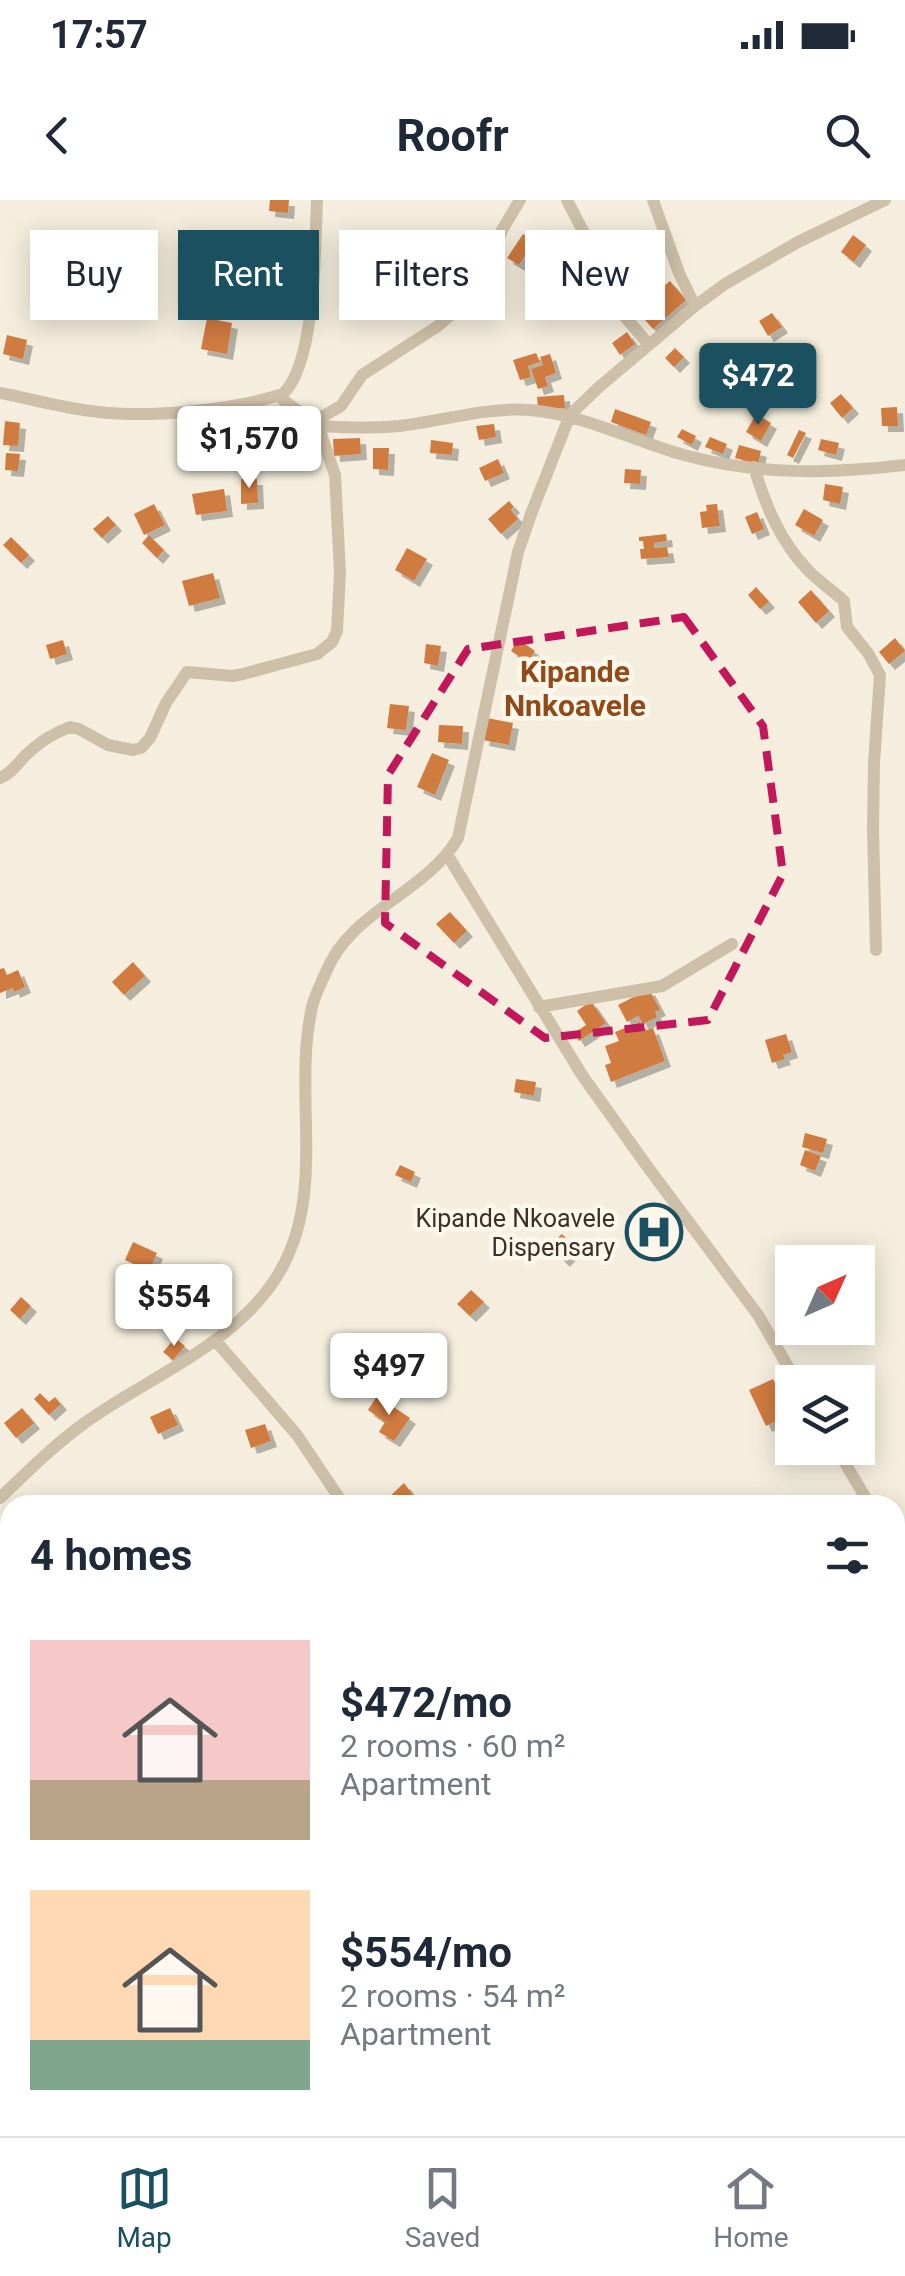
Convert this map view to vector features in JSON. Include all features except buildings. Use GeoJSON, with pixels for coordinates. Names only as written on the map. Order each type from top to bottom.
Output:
{"type":"FeatureCollection","features":[{"type":"Feature","properties":{"kind":"street"},"geometry":{"type":"LineString","coordinates":[[0,393],[134,416],[278,396],[293,380],[308,330],[317,200]]}},
{"type":"Feature","properties":{"kind":"street"},"geometry":{"type":"LineString","coordinates":[[315,423],[342,406],[362,375],[456,310],[488,269],[502,230],[520,200]]}},
{"type":"Feature","properties":{"kind":"street"},"geometry":{"type":"LineString","coordinates":[[568,200],[621,312],[649,346]]}},
{"type":"Feature","properties":{"kind":"street"},"geometry":{"type":"LineString","coordinates":[[653,200],[695,306]]}},
{"type":"Feature","properties":{"kind":"street"},"geometry":{"type":"LineString","coordinates":[[3,1495],[84,1423],[215,1340],[268,1289],[285,1263],[306,1195],[307,1047],[313,1005],[328,966],[344,943],[448,856],[458,838],[518,552],[570,415],[695,306],[760,262],[884,200]]}},
{"type":"Feature","properties":{"kind":"street"},"geometry":{"type":"LineString","coordinates":[[278,396],[315,423],[344,428],[398,426],[513,410],[570,415],[686,456],[754,468],[827,472],[905,465]]}},
{"type":"Feature","properties":{"kind":"street"},"geometry":{"type":"LineString","coordinates":[[0,778],[42,742],[70,727],[108,745],[141,748],[187,672],[243,674],[311,656],[332,642],[340,609],[339,538],[334,476],[315,423]]}},
{"type":"Feature","properties":{"kind":"street"},"geometry":{"type":"LineString","coordinates":[[754,468],[774,520],[790,548],[810,572],[844,601],[848,627],[880,675],[874,763],[876,950]]}},
{"type":"Feature","properties":{"kind":"street"},"geometry":{"type":"LineString","coordinates":[[448,856],[582,1074],[758,1315],[787,1365]]}},
{"type":"Feature","properties":{"kind":"street"},"geometry":{"type":"LineString","coordinates":[[540,1006],[662,986],[732,944]]}},
{"type":"Feature","properties":{"kind":"street"},"geometry":{"type":"LineString","coordinates":[[215,1340],[297,1435],[337,1495]]}},
{"type":"Feature","properties":{"kind":"street"},"geometry":{"type":"LineString","coordinates":[[846,1465],[864,1495]]}},
{"type":"Feature","properties":{"kind":"highlighted area"},"geometry":{"type":"Polygon","coordinates":[[[684,617],[763,726],[783,874],[708,1020],[545,1038],[385,923],[388,775],[468,649],[684,617]]]}},
{"type":"Feature","properties":{"kind":"place","name":"Kipande Nkoavele Dispensary"},"geometry":{"type":"Point","coordinates":[654,1232]}},
{"type":"Feature","properties":{"kind":"district","name":"Kipande Nnkoavele"},"geometry":{"type":"Point","coordinates":[575,688]}}]}
